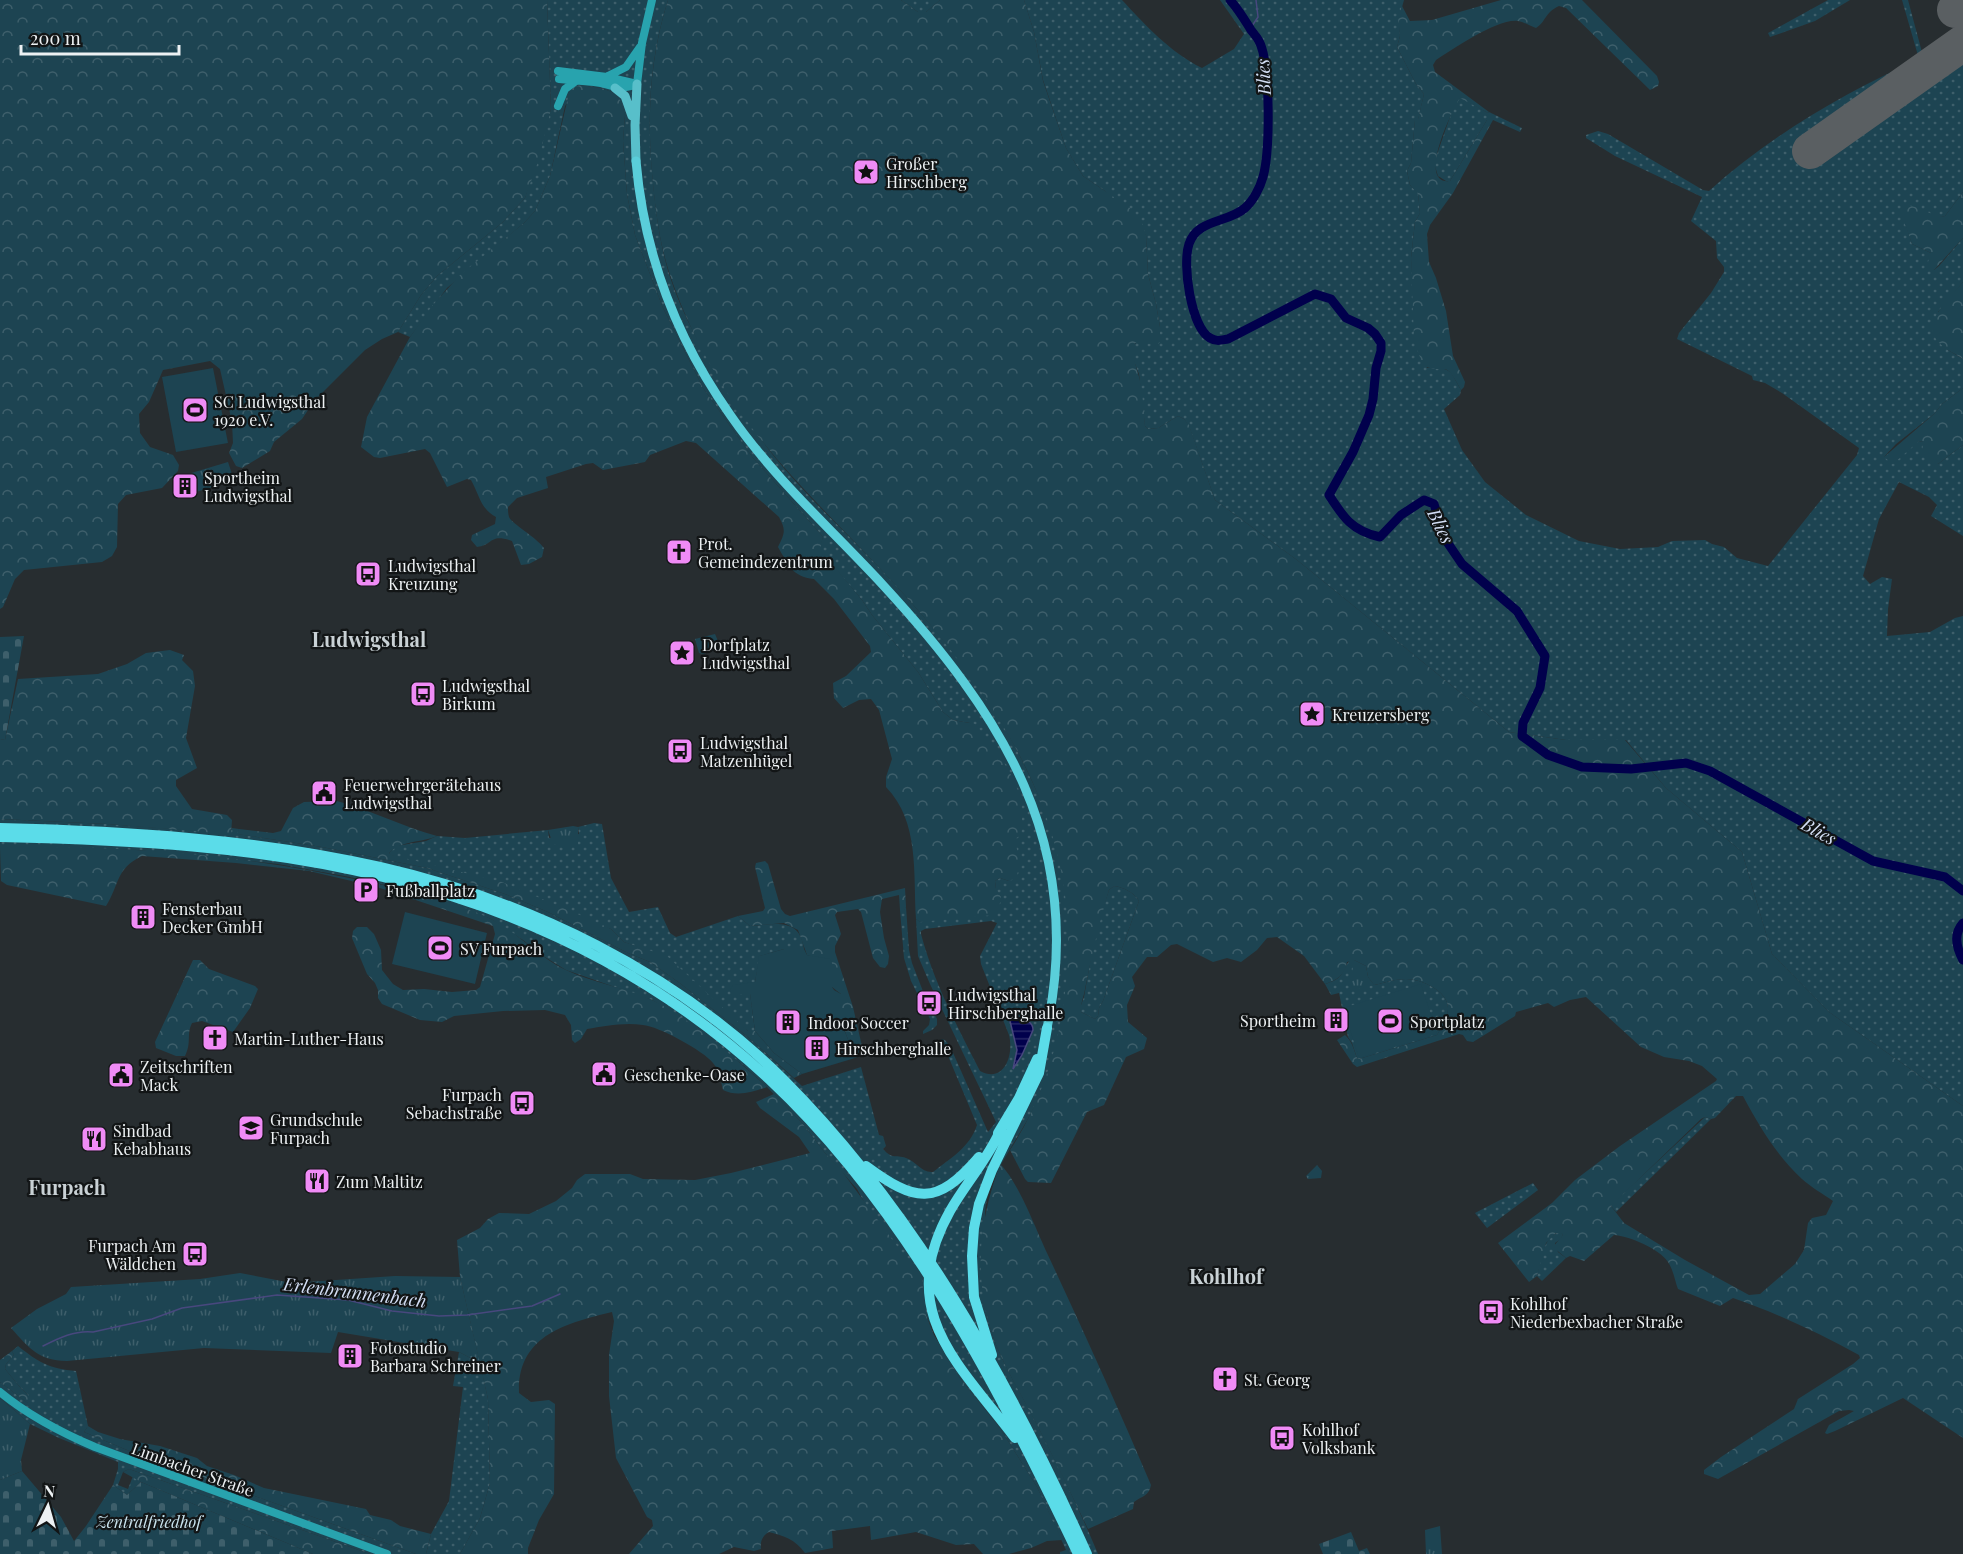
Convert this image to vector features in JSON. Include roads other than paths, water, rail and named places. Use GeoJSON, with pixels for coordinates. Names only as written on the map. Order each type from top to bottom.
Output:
{"type":"FeatureCollection","features":[{"type":"Feature","properties":{"kind":"highway"},"geometry":{"type":"LineString","coordinates":[[636,161],[644,220],[662,285],[689,349],[715,392],[732,418],[773,470],[881,584],[949,661],[991,721],[1016,768],[1040,829],[1049,862],[1058,929],[1054,992],[1039,1073],[992,1170],[980,1204],[973,1236],[974,1297],[994,1367]]}},
{"type":"Feature","properties":{"kind":"highway"},"geometry":{"type":"LineString","coordinates":[[0,828],[146,834],[209,844],[343,859],[420,877],[512,907],[582,938],[648,975],[722,1026],[781,1078],[857,1160],[944,1283],[994,1367],[1035,1442],[1087,1554]]}},
{"type":"Feature","properties":{"kind":"highway"},"geometry":{"type":"LineString","coordinates":[[0,837],[209,844]]}},
{"type":"Feature","properties":{"kind":"highway"},"geometry":{"type":"LineString","coordinates":[[247,848],[381,876],[459,898],[546,931],[588,951],[645,983],[707,1026],[774,1083],[843,1158],[889,1218],[991,1380],[1078,1554]]}},
{"type":"Feature","properties":{"kind":"highway"},"geometry":{"type":"LineString","coordinates":[[1035,1464],[946,1348],[934,1320],[930,1302],[930,1272],[937,1239],[951,1211],[995,1143],[1032,1071],[1047,1028]]}},
{"type":"Feature","properties":{"kind":"highway"},"geometry":{"type":"LineString","coordinates":[[857,1160],[901,1190],[913,1194],[928,1194],[946,1187],[965,1172],[1001,1129]]}},
{"type":"Feature","properties":{"kind":"main road"},"geometry":{"type":"LineString","coordinates":[[636,161],[637,84],[642,43],[652,2]]}},
{"type":"Feature","properties":{"kind":"main road"},"geometry":{"type":"LineString","coordinates":[[607,77],[626,67],[642,43]]}},
{"type":"Feature","properties":{"kind":"main road"},"geometry":{"type":"LineString","coordinates":[[635,125],[627,100],[615,88],[600,83],[576,81],[559,75],[607,77],[637,84]]}},
{"type":"Feature","properties":{"kind":"main road"},"geometry":{"type":"LineString","coordinates":[[558,106],[565,89],[576,81]]}},
{"type":"Feature","properties":{"kind":"main road"},"geometry":{"type":"LineString","coordinates":[[615,88],[627,88],[637,84]]}},
{"type":"Feature","properties":{"kind":"main road","name":"Limbacher Straße"},"geometry":{"type":"LineString","coordinates":[[0,1392],[59,1432],[387,1554]]}},
{"type":"Feature","properties":{"kind":"waterway","name":"Blies"},"geometry":{"type":"LineString","coordinates":[[1230,0],[1258,40],[1263,52],[1268,108],[1265,165],[1258,190],[1245,208],[1206,226],[1193,236],[1187,253],[1188,280],[1193,309],[1203,332],[1217,340],[1228,339],[1315,294],[1331,299],[1346,318],[1368,328],[1375,334],[1381,343],[1381,351],[1369,415],[1353,452],[1329,495],[1355,527],[1380,537],[1401,515],[1424,500],[1434,504],[1445,539],[1462,564],[1517,611],[1545,656],[1540,688],[1523,723],[1522,736],[1548,755],[1582,767],[1631,769],[1686,763],[1710,771],[1873,861],[1945,877],[1963,891]]}},
{"type":"Feature","properties":{"kind":"waterway"},"geometry":{"type":"LineString","coordinates":[[1250,29],[1258,17],[1256,0]]}},
{"type":"Feature","properties":{"kind":"waterway","name":"Blies"},"geometry":{"type":"LineString","coordinates":[[1963,923],[1957,936],[1963,960]]}},
{"type":"Feature","properties":{"kind":"waterway","name":"Erlenbrunnenbach"},"geometry":{"type":"LineString","coordinates":[[43,1346],[73,1333],[93,1332],[152,1319],[182,1308],[277,1295],[348,1300],[392,1311],[439,1316],[467,1315],[532,1306],[560,1294]]}},
{"type":"Feature","properties":{"kind":"place","name":"Großer Hirschberg"},"geometry":{"type":"Point","coordinates":[866,172]}},
{"type":"Feature","properties":{"kind":"place","name":"SC Ludwigsthal 1920 e.V."},"geometry":{"type":"Point","coordinates":[195,410]}},
{"type":"Feature","properties":{"kind":"place","name":"Sportheim Ludwigsthal"},"geometry":{"type":"Point","coordinates":[185,486]}},
{"type":"Feature","properties":{"kind":"place","name":"Prot. Gemeindezentrum"},"geometry":{"type":"Point","coordinates":[679,552]}},
{"type":"Feature","properties":{"kind":"place","name":"Ludwigsthal Kreuzung"},"geometry":{"type":"Point","coordinates":[368,574]}},
{"type":"Feature","properties":{"kind":"place","name":"Dorfplatz Ludwigsthal"},"geometry":{"type":"Point","coordinates":[682,653]}},
{"type":"Feature","properties":{"kind":"place","name":"Ludwigsthal Birkum"},"geometry":{"type":"Point","coordinates":[423,694]}},
{"type":"Feature","properties":{"kind":"place","name":"Kreuzersberg"},"geometry":{"type":"Point","coordinates":[1312,714]}},
{"type":"Feature","properties":{"kind":"place","name":"Ludwigsthal Matzenhügel"},"geometry":{"type":"Point","coordinates":[680,751]}},
{"type":"Feature","properties":{"kind":"place","name":"Feuerwehrgerätehaus Ludwigsthal"},"geometry":{"type":"Point","coordinates":[324,793]}},
{"type":"Feature","properties":{"kind":"place","name":"Fußballplatz"},"geometry":{"type":"Point","coordinates":[366,890]}},
{"type":"Feature","properties":{"kind":"place","name":"Fensterbau Decker GmbH"},"geometry":{"type":"Point","coordinates":[143,917]}},
{"type":"Feature","properties":{"kind":"place","name":"SV Furpach"},"geometry":{"type":"Point","coordinates":[440,948]}},
{"type":"Feature","properties":{"kind":"place","name":"Ludwigsthal Hirschberghalle"},"geometry":{"type":"Point","coordinates":[929,1003]}},
{"type":"Feature","properties":{"kind":"place","name":"Sportheim"},"geometry":{"type":"Point","coordinates":[1336,1020]}},
{"type":"Feature","properties":{"kind":"place","name":"Sportplatz"},"geometry":{"type":"Point","coordinates":[1390,1021]}},
{"type":"Feature","properties":{"kind":"place","name":"Indoor Soccer"},"geometry":{"type":"Point","coordinates":[788,1022]}},
{"type":"Feature","properties":{"kind":"place","name":"Martin-Luther-Haus"},"geometry":{"type":"Point","coordinates":[215,1038]}},
{"type":"Feature","properties":{"kind":"place","name":"Hirschberghalle"},"geometry":{"type":"Point","coordinates":[817,1048]}},
{"type":"Feature","properties":{"kind":"place","name":"Geschenke-Oase"},"geometry":{"type":"Point","coordinates":[604,1074]}},
{"type":"Feature","properties":{"kind":"place","name":"Zeitschriften Mack"},"geometry":{"type":"Point","coordinates":[121,1075]}},
{"type":"Feature","properties":{"kind":"place","name":"Furpach Sebachstraße"},"geometry":{"type":"Point","coordinates":[522,1103]}},
{"type":"Feature","properties":{"kind":"place","name":"Grundschule Furpach"},"geometry":{"type":"Point","coordinates":[251,1128]}},
{"type":"Feature","properties":{"kind":"place","name":"Sindbad Kebabhaus"},"geometry":{"type":"Point","coordinates":[94,1139]}},
{"type":"Feature","properties":{"kind":"place","name":"Zum Maltitz"},"geometry":{"type":"Point","coordinates":[317,1181]}},
{"type":"Feature","properties":{"kind":"place","name":"Furpach Am Wäldchen"},"geometry":{"type":"Point","coordinates":[195,1254]}},
{"type":"Feature","properties":{"kind":"place","name":"Kohlhof Niederbexbacher Straße"},"geometry":{"type":"Point","coordinates":[1491,1312]}},
{"type":"Feature","properties":{"kind":"place","name":"Fotostudio Barbara Schreiner"},"geometry":{"type":"Point","coordinates":[350,1356]}},
{"type":"Feature","properties":{"kind":"place","name":"St. Georg"},"geometry":{"type":"Point","coordinates":[1225,1379]}},
{"type":"Feature","properties":{"kind":"place","name":"Kohlhof Volksbank"},"geometry":{"type":"Point","coordinates":[1282,1438]}},
{"type":"Feature","properties":{"kind":"district","name":"Ludwigsthal"},"geometry":{"type":"Point","coordinates":[369,638]}},
{"type":"Feature","properties":{"kind":"district","name":"Furpach"},"geometry":{"type":"Point","coordinates":[67,1186]}},
{"type":"Feature","properties":{"kind":"district","name":"Kohlhof"},"geometry":{"type":"Point","coordinates":[1226,1275]}},
{"type":"Feature","properties":{"kind":"park label","name":"Zentralfriedhof"},"geometry":{"type":"Point","coordinates":[149,1521]}}]}
